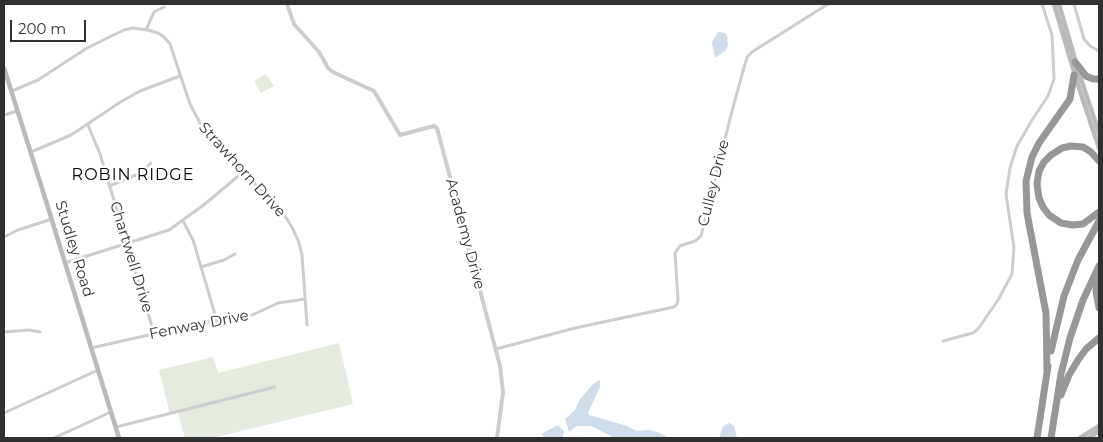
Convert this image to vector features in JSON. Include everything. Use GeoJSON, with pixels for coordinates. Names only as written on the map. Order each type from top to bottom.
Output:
{"type":"FeatureCollection","features":[{"type":"Feature","properties":{"kind":"highway"},"geometry":{"type":"LineString","coordinates":[[1075,62],[1086,76],[1099,79]]}},
{"type":"Feature","properties":{"kind":"highway"},"geometry":{"type":"LineString","coordinates":[[1047,370],[1046,312],[1026,213],[1025,192],[1028,172],[1036,150],[1044,134],[1068,102],[1073,91],[1074,75]]}},
{"type":"Feature","properties":{"kind":"highway"},"geometry":{"type":"LineString","coordinates":[[1099,161],[1091,152],[1080,146],[1062,148],[1053,153],[1044,162],[1038,174],[1037,184],[1041,204],[1049,215],[1061,223],[1083,224],[1099,212]]}},
{"type":"Feature","properties":{"kind":"highway"},"geometry":{"type":"LineString","coordinates":[[1037,438],[1054,333],[1064,296],[1081,255],[1099,221]]}},
{"type":"Feature","properties":{"kind":"highway"},"geometry":{"type":"LineString","coordinates":[[1051,438],[1061,374],[1070,338],[1083,300],[1099,266]]}},
{"type":"Feature","properties":{"kind":"highway"},"geometry":{"type":"LineString","coordinates":[[1099,272],[1096,291],[1099,308]]}},
{"type":"Feature","properties":{"kind":"highway"},"geometry":{"type":"LineString","coordinates":[[1055,412],[1072,369],[1083,353],[1099,338]]}},
{"type":"Feature","properties":{"kind":"main road"},"geometry":{"type":"LineString","coordinates":[[1054,4],[1074,75],[1099,148]]}},
{"type":"Feature","properties":{"kind":"main road"},"geometry":{"type":"LineString","coordinates":[[1059,4],[1075,62],[1099,133]]}},
{"type":"Feature","properties":{"kind":"main road","name":"Studley Road"},"geometry":{"type":"LineString","coordinates":[[4,68],[119,438]]}},
{"type":"Feature","properties":{"kind":"main road"},"geometry":{"type":"LineString","coordinates":[[1080,438],[1099,426]]}},
{"type":"Feature","properties":{"kind":"main road"},"geometry":{"type":"LineString","coordinates":[[1088,438],[1099,431]]}},
{"type":"Feature","properties":{"kind":"street","name":"Academy Drive"},"geometry":{"type":"LineString","coordinates":[[287,4],[294,24],[319,52],[328,68],[375,92],[400,135],[434,126],[436,128],[502,377],[503,392],[497,438]]}},
{"type":"Feature","properties":{"kind":"street","name":"Culley Drive"},"geometry":{"type":"LineString","coordinates":[[496,349],[575,328],[674,307],[677,304],[676,253],[680,246],[696,241],[701,236],[747,57],[828,4]]}},
{"type":"Feature","properties":{"kind":"street"},"geometry":{"type":"LineString","coordinates":[[943,341],[973,333],[978,329],[998,300],[1012,274],[1014,248],[1006,194],[1010,168],[1017,146],[1048,96],[1054,79],[1052,35],[1042,4]]}},
{"type":"Feature","properties":{"kind":"street"},"geometry":{"type":"LineString","coordinates":[[1074,4],[1084,39],[1090,46],[1099,51]]}},
{"type":"Feature","properties":{"kind":"street"},"geometry":{"type":"LineString","coordinates":[[12,91],[43,77],[76,54],[120,32],[133,28],[146,30],[154,12],[164,7]]}},
{"type":"Feature","properties":{"kind":"street","name":"Strawhorn Drive"},"geometry":{"type":"LineString","coordinates":[[146,30],[158,33],[168,41],[190,104],[201,125],[287,219],[296,236],[302,255],[307,325]]}},
{"type":"Feature","properties":{"kind":"street"},"geometry":{"type":"LineString","coordinates":[[31,152],[64,139],[122,101],[155,84],[180,76]]}},
{"type":"Feature","properties":{"kind":"street"},"geometry":{"type":"LineString","coordinates":[[4,115],[18,111]]}},
{"type":"Feature","properties":{"kind":"street","name":"Chartwell Drive"},"geometry":{"type":"LineString","coordinates":[[88,125],[109,186],[154,333]]}},
{"type":"Feature","properties":{"kind":"street"},"geometry":{"type":"LineString","coordinates":[[109,186],[141,173],[151,163]]}},
{"type":"Feature","properties":{"kind":"street"},"geometry":{"type":"LineString","coordinates":[[65,263],[169,230],[183,221],[243,172]]}},
{"type":"Feature","properties":{"kind":"street"},"geometry":{"type":"LineString","coordinates":[[4,237],[18,230],[52,219]]}},
{"type":"Feature","properties":{"kind":"street"},"geometry":{"type":"LineString","coordinates":[[183,221],[190,232],[217,321]]}},
{"type":"Feature","properties":{"kind":"street"},"geometry":{"type":"LineString","coordinates":[[201,267],[224,260],[235,254]]}},
{"type":"Feature","properties":{"kind":"street","name":"Fenway Drive"},"geometry":{"type":"LineString","coordinates":[[91,348],[154,333],[250,316],[278,303],[305,299]]}},
{"type":"Feature","properties":{"kind":"street"},"geometry":{"type":"LineString","coordinates":[[4,332],[29,330],[40,332]]}},
{"type":"Feature","properties":{"kind":"street"},"geometry":{"type":"LineString","coordinates":[[4,413],[98,370]]}},
{"type":"Feature","properties":{"kind":"street"},"geometry":{"type":"LineString","coordinates":[[115,427],[275,387]]}},
{"type":"Feature","properties":{"kind":"street"},"geometry":{"type":"LineString","coordinates":[[54,438],[111,412]]}},
{"type":"Feature","properties":{"kind":"shaded area"},"geometry":{"type":"Polygon","coordinates":[[[266,74],[274,86],[261,93],[254,81],[266,74]]]}},
{"type":"Feature","properties":{"kind":"shaded area"},"geometry":{"type":"Polygon","coordinates":[[[339,343],[353,404],[212,438],[185,438],[178,412],[170,414],[159,370],[213,357],[218,373],[339,343]]]}},
{"type":"Feature","properties":{"kind":"water"},"geometry":{"type":"Polygon","coordinates":[[[718,32],[725,33],[728,45],[726,50],[715,58],[712,42],[718,32]]]}},
{"type":"Feature","properties":{"kind":"water"},"geometry":{"type":"Polygon","coordinates":[[[600,380],[600,387],[588,413],[589,415],[627,426],[637,431],[650,430],[666,436],[666,438],[613,437],[591,426],[577,426],[569,432],[565,419],[575,410],[580,399],[594,383],[600,380]]]}},
{"type":"Feature","properties":{"kind":"water"},"geometry":{"type":"Polygon","coordinates":[[[729,423],[734,426],[737,438],[719,438],[723,426],[729,423]]]}},
{"type":"Feature","properties":{"kind":"water"},"geometry":{"type":"Polygon","coordinates":[[[558,425],[564,431],[563,437],[545,438],[541,434],[543,433],[558,425]]]}},
{"type":"Feature","properties":{"kind":"district","name":"ROBIN RIDGE"},"geometry":{"type":"Point","coordinates":[133,175]}}]}
